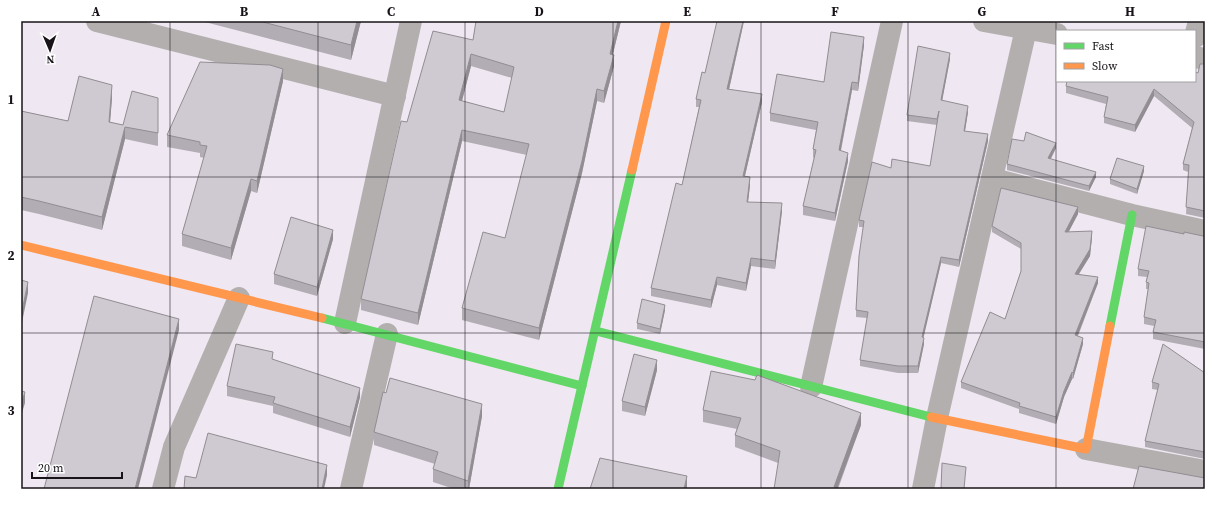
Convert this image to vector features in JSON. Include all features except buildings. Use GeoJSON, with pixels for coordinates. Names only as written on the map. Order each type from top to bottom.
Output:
{"type":"FeatureCollection","features":[{"type":"Feature","properties":{"kind":"street"},"geometry":{"type":"LineString","coordinates":[[97,21],[395,96]]}},
{"type":"Feature","properties":{"kind":"street"},"geometry":{"type":"LineString","coordinates":[[345,323],[412,21]]}},
{"type":"Feature","properties":{"kind":"street"},"geometry":{"type":"LineString","coordinates":[[558,489],[596,331],[666,21]]}},
{"type":"Feature","properties":{"kind":"street"},"geometry":{"type":"LineString","coordinates":[[811,387],[892,21]]}},
{"type":"Feature","properties":{"kind":"street"},"geometry":{"type":"LineString","coordinates":[[984,21],[1026,30],[1056,34]]}},
{"type":"Feature","properties":{"kind":"street"},"geometry":{"type":"LineString","coordinates":[[1196,32],[1199,21]]}},
{"type":"Feature","properties":{"kind":"street"},"geometry":{"type":"LineString","coordinates":[[923,489],[937,418],[1026,30]]}},
{"type":"Feature","properties":{"kind":"street"},"geometry":{"type":"LineString","coordinates":[[993,179],[1132,216],[1205,231]]}},
{"type":"Feature","properties":{"kind":"street"},"geometry":{"type":"LineString","coordinates":[[1086,449],[1132,216]]}},
{"type":"Feature","properties":{"kind":"street"},"geometry":{"type":"LineString","coordinates":[[21,245],[345,323],[582,386]]}},
{"type":"Feature","properties":{"kind":"street"},"geometry":{"type":"LineString","coordinates":[[163,489],[174,447],[239,298]]}},
{"type":"Feature","properties":{"kind":"street"},"geometry":{"type":"LineString","coordinates":[[596,331],[937,418],[1086,449],[1205,471]]}},
{"type":"Feature","properties":{"kind":"street"},"geometry":{"type":"LineString","coordinates":[[351,489],[387,334]]}},
{"type":"Feature","properties":{"kind":"traffic: fast"},"geometry":{"type":"LineString","coordinates":[[558,489],[632,170]]}},
{"type":"Feature","properties":{"kind":"traffic: fast"},"geometry":{"type":"LineString","coordinates":[[1110,326],[1132,215]]}},
{"type":"Feature","properties":{"kind":"traffic: fast"},"geometry":{"type":"LineString","coordinates":[[322,318],[582,386]]}},
{"type":"Feature","properties":{"kind":"traffic: fast"},"geometry":{"type":"LineString","coordinates":[[596,331],[931,417]]}},
{"type":"Feature","properties":{"kind":"traffic: slow"},"geometry":{"type":"LineString","coordinates":[[632,170],[666,21]]}},
{"type":"Feature","properties":{"kind":"traffic: slow"},"geometry":{"type":"LineString","coordinates":[[21,245],[322,318]]}},
{"type":"Feature","properties":{"kind":"traffic: slow"},"geometry":{"type":"LineString","coordinates":[[931,417],[1086,449],[1110,326]]}}]}
